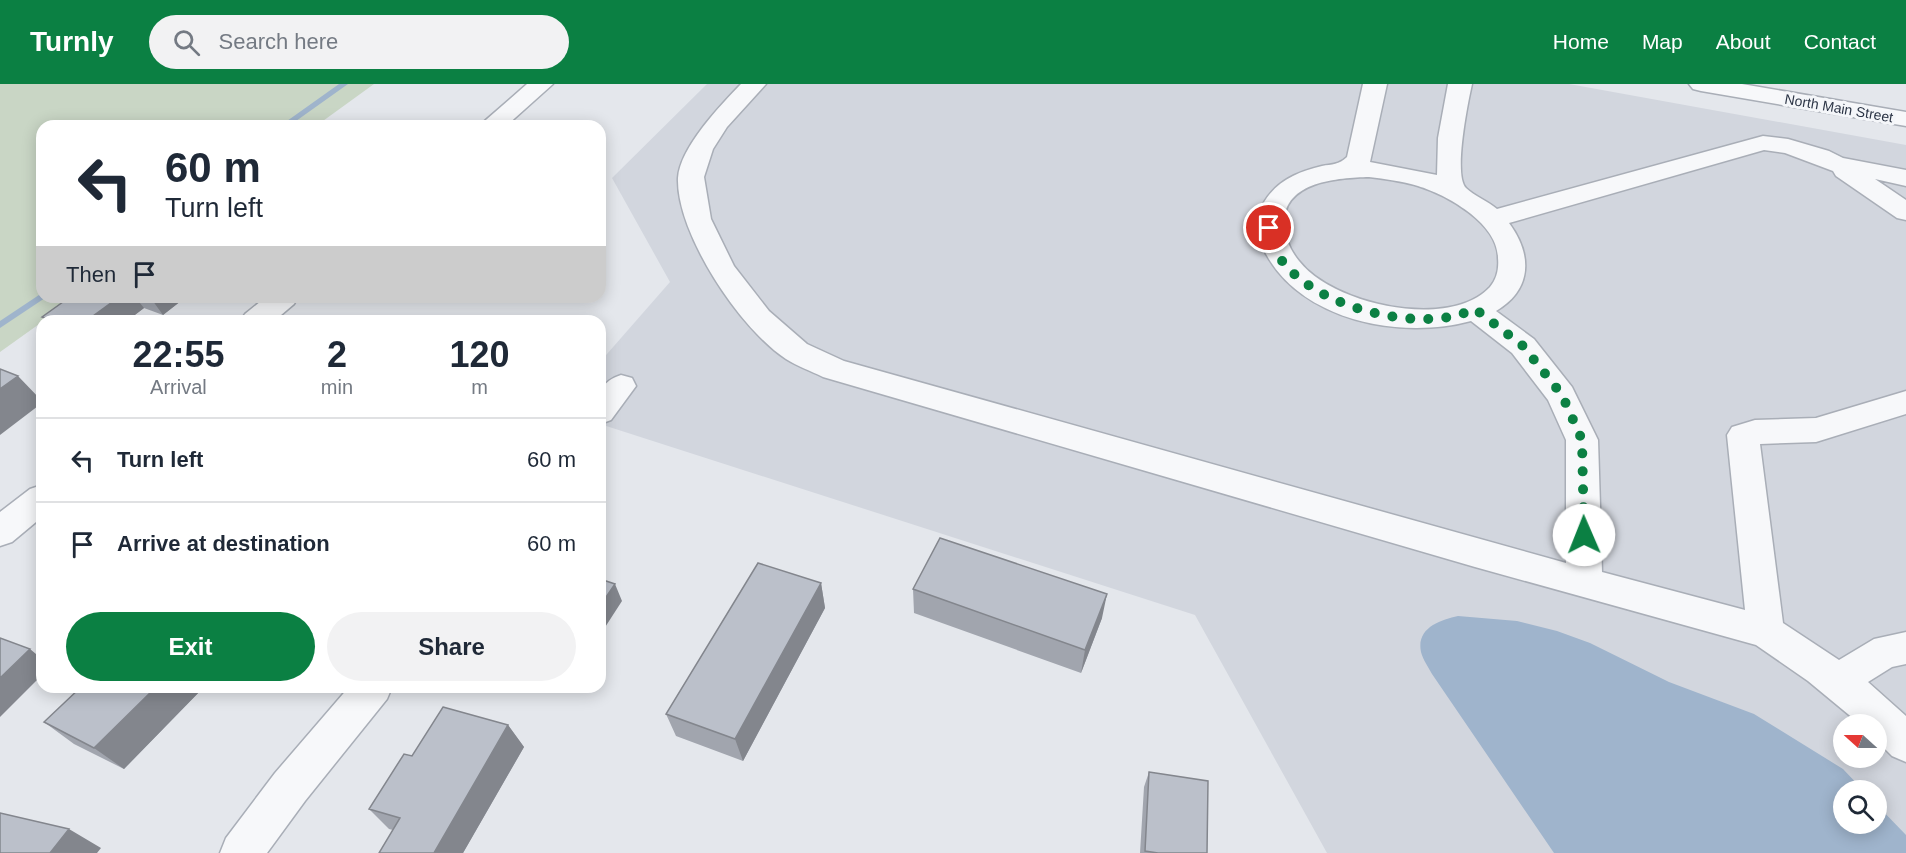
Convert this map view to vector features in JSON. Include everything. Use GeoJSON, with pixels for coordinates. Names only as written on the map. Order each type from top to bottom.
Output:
{"type":"FeatureCollection","features":[{"type":"Feature","properties":{"kind":"street"},"geometry":{"type":"LineString","coordinates":[[498,120],[541,84]]}},
{"type":"Feature","properties":{"kind":"street"},"geometry":{"type":"LineString","coordinates":[[754,84],[717,123],[701,149],[691,177],[694,198],[698,219],[722,269],[759,318],[796,351],[834,369],[1766,632],[1792,648],[1875,711],[1906,742]]}},
{"type":"Feature","properties":{"kind":"street"},"geometry":{"type":"LineString","coordinates":[[1348,170],[1359,160],[1375,84]]}},
{"type":"Feature","properties":{"kind":"street"},"geometry":{"type":"LineString","coordinates":[[1453,191],[1449,181],[1449,165],[1460,84]]}},
{"type":"Feature","properties":{"kind":"street","name":"North Main Street"},"geometry":{"type":"LineString","coordinates":[[1701,84],[1774,90],[1840,108],[1906,119]]}},
{"type":"Feature","properties":{"kind":"street"},"geometry":{"type":"LineString","coordinates":[[1826,84],[1840,108]]}},
{"type":"Feature","properties":{"kind":"street"},"geometry":{"type":"LineString","coordinates":[[1493,219],[1763,143],[1788,146],[1820,156],[1836,164],[1906,212]]}},
{"type":"Feature","properties":{"kind":"street"},"geometry":{"type":"LineString","coordinates":[[1836,164],[1906,178]]}},
{"type":"Feature","properties":{"kind":"street"},"geometry":{"type":"LineString","coordinates":[[1369,169],[1403,173],[1453,191],[1493,219],[1509,243],[1514,267],[1505,289],[1482,307],[1448,317],[1408,319],[1365,311],[1326,295],[1295,274],[1275,250],[1269,228],[1272,207],[1286,190],[1308,178],[1348,170],[1369,169]]}},
{"type":"Feature","properties":{"kind":"street"},"geometry":{"type":"LineString","coordinates":[[262,315],[277,303]]}},
{"type":"Feature","properties":{"kind":"street"},"geometry":{"type":"LineString","coordinates":[[1475,309],[1523,346],[1562,395],[1582,440],[1584,582]]}},
{"type":"Feature","properties":{"kind":"street"},"geometry":{"type":"LineString","coordinates":[[606,405],[621,386]]}},
{"type":"Feature","properties":{"kind":"street"},"geometry":{"type":"LineString","coordinates":[[1766,632],[1743,435],[1755,432],[1816,430],[1906,402]]}},
{"type":"Feature","properties":{"kind":"street"},"geometry":{"type":"LineString","coordinates":[[0,532],[36,503]]}},
{"type":"Feature","properties":{"kind":"street"},"geometry":{"type":"LineString","coordinates":[[1837,682],[1879,653],[1896,647],[1906,648]]}},
{"type":"Feature","properties":{"kind":"street"},"geometry":{"type":"LineString","coordinates":[[241,853],[290,787],[368,693]]}},
{"type":"Feature","properties":{"kind":"shaded area"},"geometry":{"type":"Polygon","coordinates":[[[707,84],[1569,84],[1906,145],[1906,853],[1327,853],[1195,615],[606,426],[606,355],[670,282],[612,178],[707,84]]]}},
{"type":"Feature","properties":{"kind":"green space"},"geometry":{"type":"Polygon","coordinates":[[[0,84],[374,84],[324,120],[36,120],[36,303],[69,303],[52,315],[36,315],[36,326],[0,352],[0,84]]]}},
{"type":"Feature","properties":{"kind":"water"},"geometry":{"type":"Polygon","coordinates":[[[1458,616],[1517,621],[1557,631],[1590,643],[1669,682],[1754,714],[1833,763],[1833,768],[1843,769],[1853,780],[1833,780],[1833,834],[1887,834],[1887,815],[1906,835],[1906,853],[1554,853],[1432,674],[1422,655],[1420,644],[1422,637],[1431,626],[1458,616]]]}},
{"type":"Feature","properties":{"kind":"building"},"geometry":{"type":"Polygon","coordinates":[[[62,303],[111,303],[94,315],[45,315],[62,303]]]}},
{"type":"Feature","properties":{"kind":"building"},"geometry":{"type":"Polygon","coordinates":[[[0,369],[18,376],[0,389],[0,369]]]}},
{"type":"Feature","properties":{"kind":"building"},"geometry":{"type":"Polygon","coordinates":[[[940,538],[1107,594],[1085,650],[913,589],[940,538]]]}},
{"type":"Feature","properties":{"kind":"building"},"geometry":{"type":"Polygon","coordinates":[[[758,563],[821,583],[735,739],[666,714],[758,563]]]}},
{"type":"Feature","properties":{"kind":"building"},"geometry":{"type":"Polygon","coordinates":[[[606,581],[615,584],[606,597],[606,581]]]}},
{"type":"Feature","properties":{"kind":"building"},"geometry":{"type":"Polygon","coordinates":[[[0,638],[30,649],[0,678],[0,638]]]}},
{"type":"Feature","properties":{"kind":"building"},"geometry":{"type":"Polygon","coordinates":[[[75,693],[150,693],[94,748],[44,722],[75,693]]]}},
{"type":"Feature","properties":{"kind":"building"},"geometry":{"type":"Polygon","coordinates":[[[443,707],[508,725],[434,853],[379,853],[400,818],[369,809],[404,754],[412,756],[443,707]]]}},
{"type":"Feature","properties":{"kind":"building"},"geometry":{"type":"Polygon","coordinates":[[[1149,772],[1208,781],[1207,853],[1145,851],[1149,772]]]}},
{"type":"Feature","properties":{"kind":"building"},"geometry":{"type":"Polygon","coordinates":[[[0,813],[69,829],[50,853],[0,853],[0,813]]]}},
{"type":"Feature","properties":{"kind":"waterway"},"geometry":{"type":"LineString","coordinates":[[293,120],[344,84]]}},
{"type":"Feature","properties":{"kind":"waterway"},"geometry":{"type":"LineString","coordinates":[[0,325],[36,300]]}},
{"type":"Feature","properties":{"kind":"route"},"geometry":{"type":"LineString","coordinates":[[1269,228],[1275,250],[1295,274],[1326,295],[1365,311],[1408,319],[1448,317],[1475,309],[1523,346],[1562,395],[1582,440],[1584,535]]}}]}
